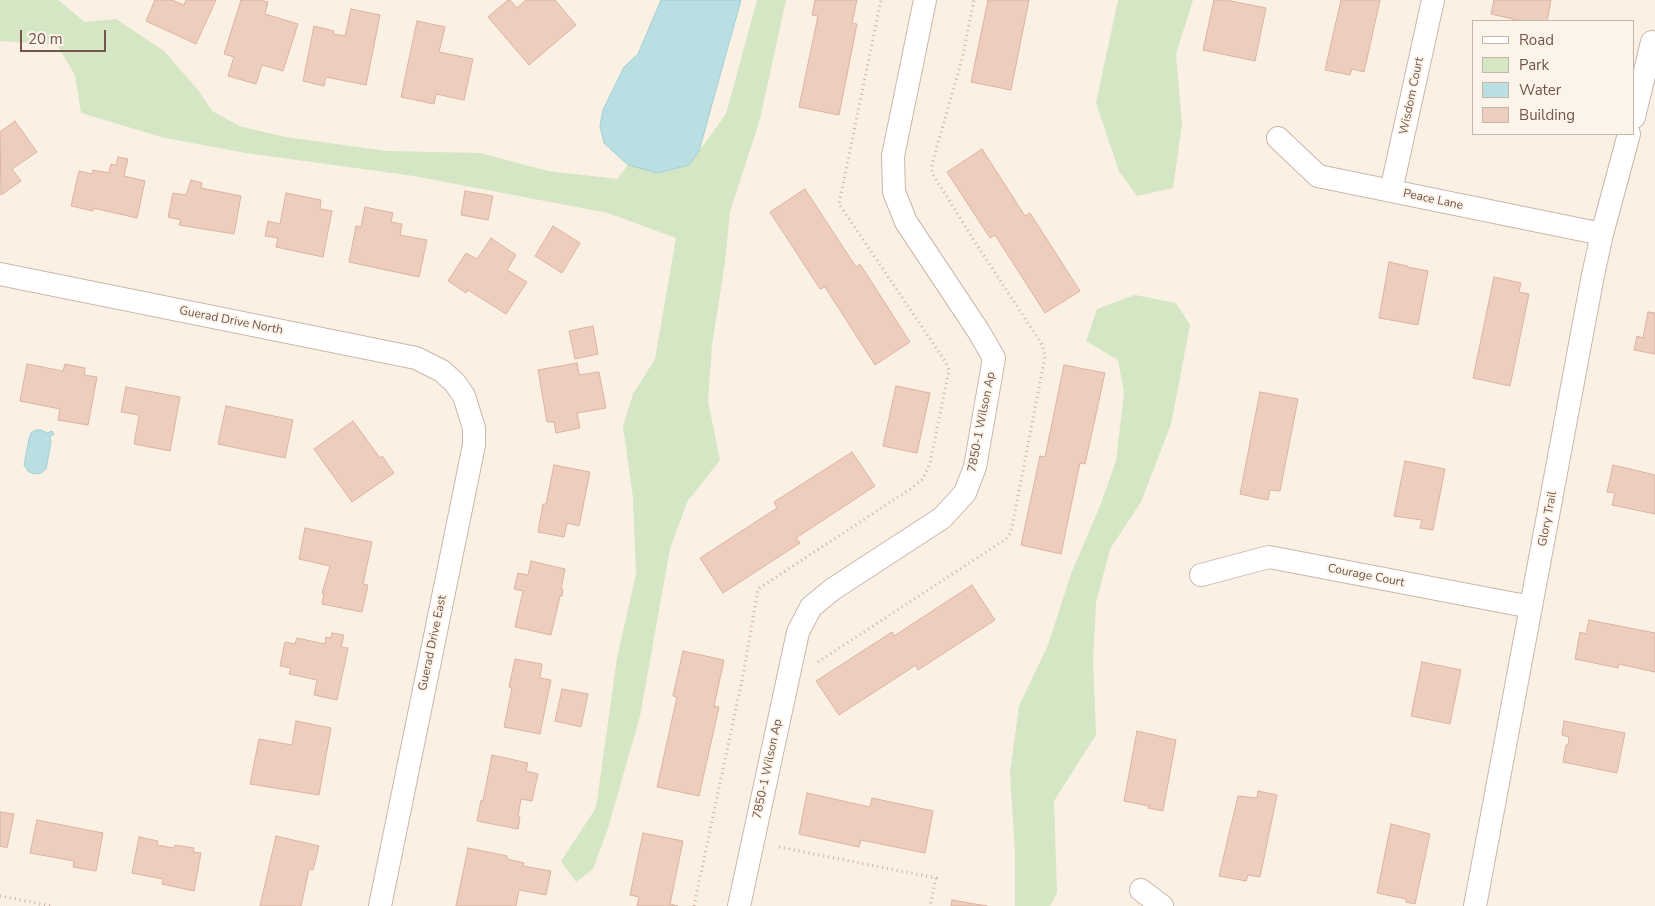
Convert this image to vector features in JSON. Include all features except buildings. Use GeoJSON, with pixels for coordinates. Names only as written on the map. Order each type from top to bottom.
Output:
{"type":"FeatureCollection","features":[{"type":"Feature","properties":{"kind":"street","name":"7850-1 Wilson Ap"},"geometry":{"type":"LineString","coordinates":[[739,906],[798,632],[811,607],[833,589],[942,518],[965,493],[975,467],[994,358],[979,332],[906,222],[894,192],[893,156],[925,0]]}},
{"type":"Feature","properties":{"kind":"street","name":"Wisdom Court"},"geometry":{"type":"LineString","coordinates":[[1392,191],[1433,0]]}},
{"type":"Feature","properties":{"kind":"street"},"geometry":{"type":"LineString","coordinates":[[1635,113],[1652,42]]}},
{"type":"Feature","properties":{"kind":"street","name":"Glory Trail"},"geometry":{"type":"LineString","coordinates":[[1475,906],[1602,234],[1629,135]]}},
{"type":"Feature","properties":{"kind":"street","name":"Peace Lane"},"geometry":{"type":"LineString","coordinates":[[1278,138],[1318,176],[1602,234]]}},
{"type":"Feature","properties":{"kind":"street","name":"Guerad Drive North"},"geometry":{"type":"LineString","coordinates":[[0,274],[416,358],[442,371],[455,383]]}},
{"type":"Feature","properties":{"kind":"street","name":"Guerad Drive East"},"geometry":{"type":"LineString","coordinates":[[380,906],[474,445],[474,428],[464,396],[455,383]]}},
{"type":"Feature","properties":{"kind":"street","name":"Courage Court"},"geometry":{"type":"LineString","coordinates":[[1201,575],[1269,557],[1531,607]]}},
{"type":"Feature","properties":{"kind":"street"},"geometry":{"type":"LineString","coordinates":[[1141,890],[1162,906]]}},
{"type":"Feature","properties":{"kind":"path"},"geometry":{"type":"LineString","coordinates":[[694,906],[743,675],[758,589],[910,489],[923,478],[930,463],[949,370],[945,361],[839,204],[881,0]]}},
{"type":"Feature","properties":{"kind":"path"},"geometry":{"type":"LineString","coordinates":[[0,896],[52,906]]}},
{"type":"Feature","properties":{"kind":"green space"},"geometry":{"type":"Polygon","coordinates":[[[0,0],[58,0],[85,22],[116,19],[164,51],[198,90],[212,111],[239,126],[285,137],[387,151],[480,153],[548,171],[617,179],[628,165],[663,172],[689,165],[726,114],[757,0],[786,0],[760,119],[730,212],[724,269],[712,345],[708,401],[720,460],[687,502],[670,549],[640,716],[608,828],[593,869],[576,882],[561,861],[596,808],[617,658],[636,574],[633,498],[623,426],[633,394],[655,359],[676,238],[608,213],[414,176],[246,153],[165,138],[81,113],[75,75],[57,45],[0,41],[0,0]]]}},
{"type":"Feature","properties":{"kind":"green space"},"geometry":{"type":"Polygon","coordinates":[[[1118,0],[1193,0],[1176,54],[1182,124],[1173,188],[1137,196],[1119,171],[1096,103],[1118,0]]]}},
{"type":"Feature","properties":{"kind":"green space"},"geometry":{"type":"Polygon","coordinates":[[[1135,295],[1176,303],[1190,325],[1171,424],[1141,502],[1110,549],[1096,603],[1093,660],[1096,735],[1054,801],[1057,893],[1050,906],[1015,906],[1015,852],[1010,773],[1019,706],[1048,645],[1071,574],[1100,506],[1116,461],[1124,393],[1118,360],[1086,341],[1097,309],[1135,295]]]}},
{"type":"Feature","properties":{"kind":"water"},"geometry":{"type":"Polygon","coordinates":[[[661,0],[741,0],[699,151],[689,165],[658,173],[628,165],[604,143],[600,126],[603,110],[624,67],[638,54],[661,0]]]}},
{"type":"Feature","properties":{"kind":"water"},"geometry":{"type":"Polygon","coordinates":[[[36,430],[47,433],[52,431],[54,434],[50,437],[51,442],[46,469],[41,473],[34,474],[28,471],[24,465],[31,433],[36,430]]]}}]}
